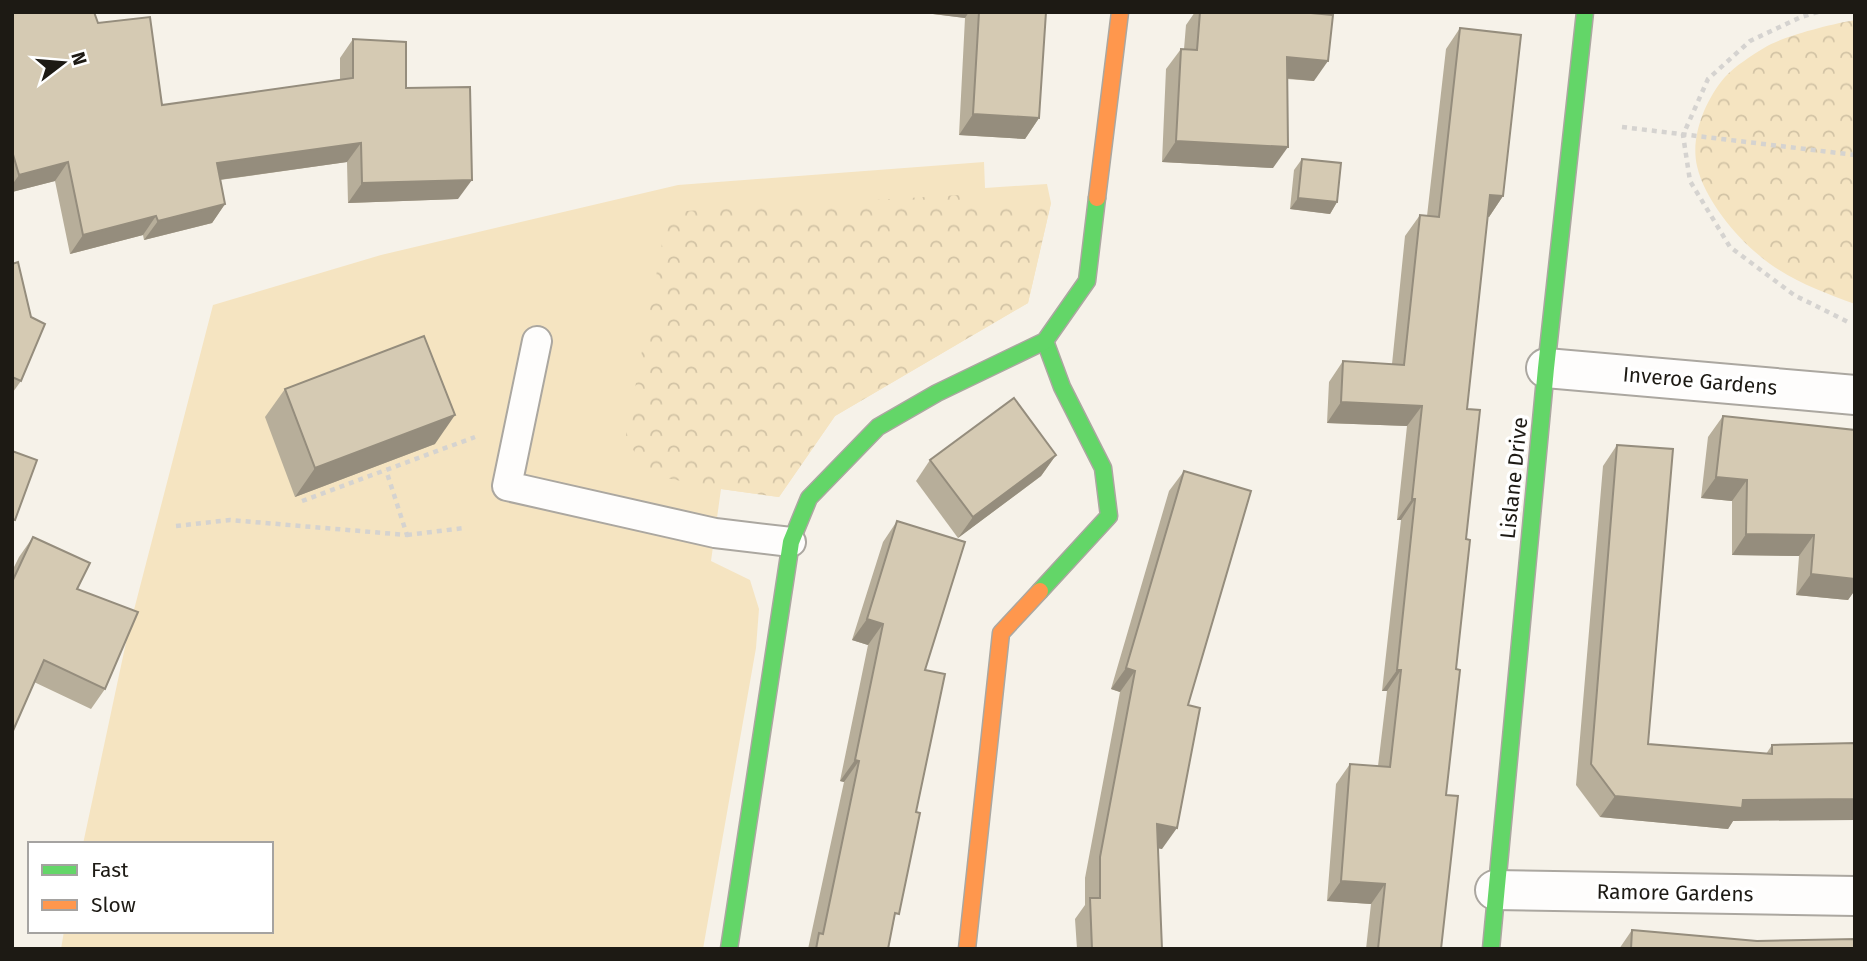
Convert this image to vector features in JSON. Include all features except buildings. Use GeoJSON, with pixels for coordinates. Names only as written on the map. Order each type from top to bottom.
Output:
{"type":"FeatureCollection","features":[{"type":"Feature","properties":{"kind":"street"},"geometry":{"type":"LineString","coordinates":[[729,949],[791,542],[809,498],[878,427],[937,393],[1045,341],[1087,281],[1120,12]]}},
{"type":"Feature","properties":{"kind":"street","name":"Lislane Drive"},"geometry":{"type":"LineString","coordinates":[[1491,949],[1546,368],[1585,12]]}},
{"type":"Feature","properties":{"kind":"street"},"geometry":{"type":"LineString","coordinates":[[967,949],[1001,633],[1109,516],[1102,468],[1062,387],[1045,341]]}},
{"type":"Feature","properties":{"kind":"street","name":"Inveroe Gardens"},"geometry":{"type":"LineString","coordinates":[[1546,368],[1855,395]]}},
{"type":"Feature","properties":{"kind":"street","name":"Ramore Gardens"},"geometry":{"type":"LineString","coordinates":[[1495,891],[1855,896]]}},
{"type":"Feature","properties":{"kind":"lane"},"geometry":{"type":"LineString","coordinates":[[537,341],[507,486],[715,533],[791,542]]}},
{"type":"Feature","properties":{"kind":"path"},"geometry":{"type":"LineString","coordinates":[[1818,12],[1801,17],[1751,41],[1708,79],[1683,135],[1690,181],[1730,247],[1794,295],[1850,323]]}},
{"type":"Feature","properties":{"kind":"path"},"geometry":{"type":"LineString","coordinates":[[1622,127],[1855,155]]}},
{"type":"Feature","properties":{"kind":"path"},"geometry":{"type":"LineString","coordinates":[[302,501],[522,420]]}},
{"type":"Feature","properties":{"kind":"path"},"geometry":{"type":"LineString","coordinates":[[386,470],[407,535]]}},
{"type":"Feature","properties":{"kind":"path"},"geometry":{"type":"LineString","coordinates":[[176,526],[230,520],[407,535],[464,528]]}},
{"type":"Feature","properties":{"kind":"green space"},"geometry":{"type":"Polygon","coordinates":[[[1855,20],[1855,304],[1793,278],[1750,248],[1713,203],[1701,178],[1695,154],[1698,130],[1706,107],[1718,86],[1733,69],[1783,39],[1855,20]]]}},
{"type":"Feature","properties":{"kind":"green space"},"geometry":{"type":"Polygon","coordinates":[[[984,162],[985,188],[1047,184],[1051,203],[1028,303],[835,416],[779,497],[721,489],[711,561],[750,580],[759,609],[756,648],[703,949],[61,949],[64,933],[273,933],[273,842],[83,842],[128,633],[213,305],[381,255],[678,185],[984,162]]]}},
{"type":"Feature","properties":{"kind":"green space"},"geometry":{"type":"Polygon","coordinates":[[[978,194],[979,209],[1051,203],[1028,303],[835,416],[779,497],[646,474],[626,436],[668,212],[978,194]]]}},
{"type":"Feature","properties":{"kind":"traffic: fast"},"geometry":{"type":"LineString","coordinates":[[1491,949],[1546,368],[1585,12]]}},
{"type":"Feature","properties":{"kind":"traffic: fast"},"geometry":{"type":"LineString","coordinates":[[729,949],[791,542],[809,498],[878,427],[937,393],[1045,341],[1087,281],[1097,198]]}},
{"type":"Feature","properties":{"kind":"traffic: fast"},"geometry":{"type":"LineString","coordinates":[[1040,591],[1109,516],[1103,468],[1062,387],[1045,341]]}},
{"type":"Feature","properties":{"kind":"traffic: slow"},"geometry":{"type":"LineString","coordinates":[[1097,198],[1120,12]]}},
{"type":"Feature","properties":{"kind":"traffic: slow"},"geometry":{"type":"LineString","coordinates":[[967,949],[1001,633],[1040,591]]}}]}
